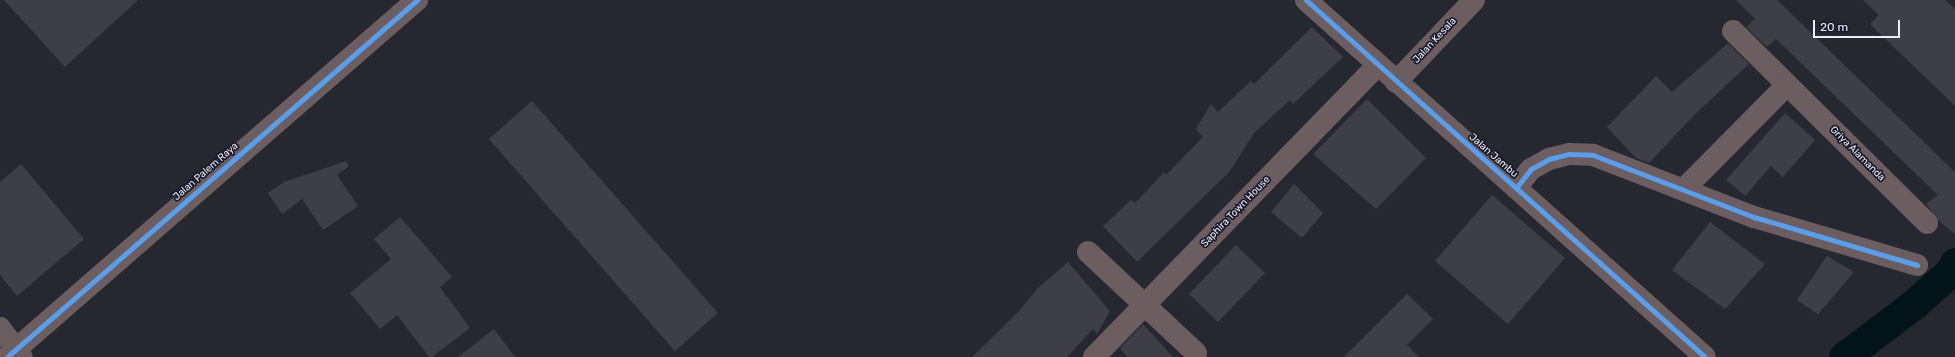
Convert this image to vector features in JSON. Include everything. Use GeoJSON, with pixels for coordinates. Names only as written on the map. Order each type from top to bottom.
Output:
{"type":"FeatureCollection","features":[{"type":"Feature","properties":{"kind":"street","name":"Jalan Palem Raya"},"geometry":{"type":"LineString","coordinates":[[15,354],[417,0]]}},
{"type":"Feature","properties":{"kind":"street","name":"Jalan Jambu"},"geometry":{"type":"LineString","coordinates":[[1306,0],[1377,66],[1705,357]]}},
{"type":"Feature","properties":{"kind":"street","name":"Jalan Kesala"},"geometry":{"type":"LineString","coordinates":[[1396,82],[1474,0]]}},
{"type":"Feature","properties":{"kind":"street","name":"Griya Alamanda"},"geometry":{"type":"LineString","coordinates":[[1733,31],[1927,224]]}},
{"type":"Feature","properties":{"kind":"street","name":"Saphira Town House"},"geometry":{"type":"LineString","coordinates":[[1094,357],[1377,66]]}},
{"type":"Feature","properties":{"kind":"street"},"geometry":{"type":"LineString","coordinates":[[1684,189],[1787,85]]}},
{"type":"Feature","properties":{"kind":"street"},"geometry":{"type":"LineString","coordinates":[[1516,188],[1531,169],[1549,159],[1569,154],[1593,155],[1754,217],[1917,265]]}},
{"type":"Feature","properties":{"kind":"street"},"geometry":{"type":"LineString","coordinates":[[1088,252],[1196,353]]}},
{"type":"Feature","properties":{"kind":"street"},"geometry":{"type":"LineString","coordinates":[[0,328],[15,354]]}},
{"type":"Feature","properties":{"kind":"building"},"geometry":{"type":"Polygon","coordinates":[[[4,0],[138,0],[65,67],[4,0]]]}},
{"type":"Feature","properties":{"kind":"building"},"geometry":{"type":"Polygon","coordinates":[[[1736,0],[1777,0],[1955,172],[1955,234],[1939,221],[1926,204],[1938,195],[1776,39],[1767,47],[1746,27],[1755,19],[1736,0]]]}},
{"type":"Feature","properties":{"kind":"building"},"geometry":{"type":"Polygon","coordinates":[[[1863,0],[1945,0],[1955,9],[1955,106],[1870,24],[1879,15],[1863,0]]]}},
{"type":"Feature","properties":{"kind":"building"},"geometry":{"type":"Polygon","coordinates":[[[1312,27],[1343,57],[1293,104],[1290,100],[1254,133],[1230,171],[1137,262],[1103,226],[1131,200],[1135,203],[1164,172],[1166,175],[1203,137],[1196,129],[1211,104],[1218,112],[1251,81],[1254,84],[1312,27]]]}},
{"type":"Feature","properties":{"kind":"building"},"geometry":{"type":"Polygon","coordinates":[[[1728,43],[1749,64],[1695,114],[1649,163],[1636,158],[1607,127],[1656,76],[1672,92],[1728,43]]]}},
{"type":"Feature","properties":{"kind":"building"},"geometry":{"type":"Polygon","coordinates":[[[1367,99],[1426,158],[1376,209],[1313,154],[1367,99]]]}},
{"type":"Feature","properties":{"kind":"building"},"geometry":{"type":"Polygon","coordinates":[[[532,101],[718,313],[675,351],[489,139],[532,101]]]}},
{"type":"Feature","properties":{"kind":"building"},"geometry":{"type":"Polygon","coordinates":[[[1785,113],[1815,140],[1783,177],[1771,166],[1745,196],[1726,180],[1785,113]]]}},
{"type":"Feature","properties":{"kind":"building"},"geometry":{"type":"Polygon","coordinates":[[[346,161],[349,166],[337,175],[358,206],[323,230],[302,199],[282,214],[268,193],[284,182],[346,161]]]}},
{"type":"Feature","properties":{"kind":"building"},"geometry":{"type":"Polygon","coordinates":[[[21,164],[84,239],[17,296],[0,275],[0,182],[21,164]]]}},
{"type":"Feature","properties":{"kind":"building"},"geometry":{"type":"Polygon","coordinates":[[[1294,184],[1323,213],[1302,238],[1271,212],[1294,184]]]}},
{"type":"Feature","properties":{"kind":"building"},"geometry":{"type":"Polygon","coordinates":[[[1492,195],[1565,258],[1508,324],[1435,261],[1492,195]]]}},
{"type":"Feature","properties":{"kind":"building"},"geometry":{"type":"Polygon","coordinates":[[[400,217],[452,277],[440,287],[470,328],[432,357],[429,357],[397,315],[380,329],[350,293],[391,259],[374,239],[400,217]]]}},
{"type":"Feature","properties":{"kind":"building"},"geometry":{"type":"Polygon","coordinates":[[[1710,222],[1765,264],[1725,309],[1672,270],[1710,222]]]}},
{"type":"Feature","properties":{"kind":"building"},"geometry":{"type":"Polygon","coordinates":[[[1236,245],[1265,273],[1218,322],[1189,294],[1236,245]]]}},
{"type":"Feature","properties":{"kind":"building"},"geometry":{"type":"Polygon","coordinates":[[[1827,256],[1854,272],[1818,314],[1797,300],[1827,256]]]}},
{"type":"Feature","properties":{"kind":"building"},"geometry":{"type":"Polygon","coordinates":[[[1068,262],[1110,311],[1097,334],[1093,329],[1067,357],[972,357],[1018,312],[1038,288],[1068,262]]]}},
{"type":"Feature","properties":{"kind":"building"},"geometry":{"type":"Polygon","coordinates":[[[1407,294],[1433,319],[1407,345],[1419,357],[1344,357],[1407,294]]]}},
{"type":"Feature","properties":{"kind":"building"},"geometry":{"type":"Polygon","coordinates":[[[1143,324],[1173,357],[1127,357],[1120,348],[1143,324]]]}},
{"type":"Feature","properties":{"kind":"building"},"geometry":{"type":"Polygon","coordinates":[[[494,329],[515,357],[458,357],[494,329]]]}},
{"type":"Feature","properties":{"kind":"waterway"},"geometry":{"type":"LineString","coordinates":[[1844,357],[1914,304],[1951,271],[1955,263]]}},
{"type":"Feature","properties":{"kind":"cycle path"},"geometry":{"type":"LineString","coordinates":[[7,357],[417,0]]}},
{"type":"Feature","properties":{"kind":"cycle path"},"geometry":{"type":"LineString","coordinates":[[1306,0],[1705,357]]}},
{"type":"Feature","properties":{"kind":"cycle path"},"geometry":{"type":"LineString","coordinates":[[1516,188],[1531,169],[1549,159],[1569,154],[1593,155],[1754,217],[1917,265]]}}]}
